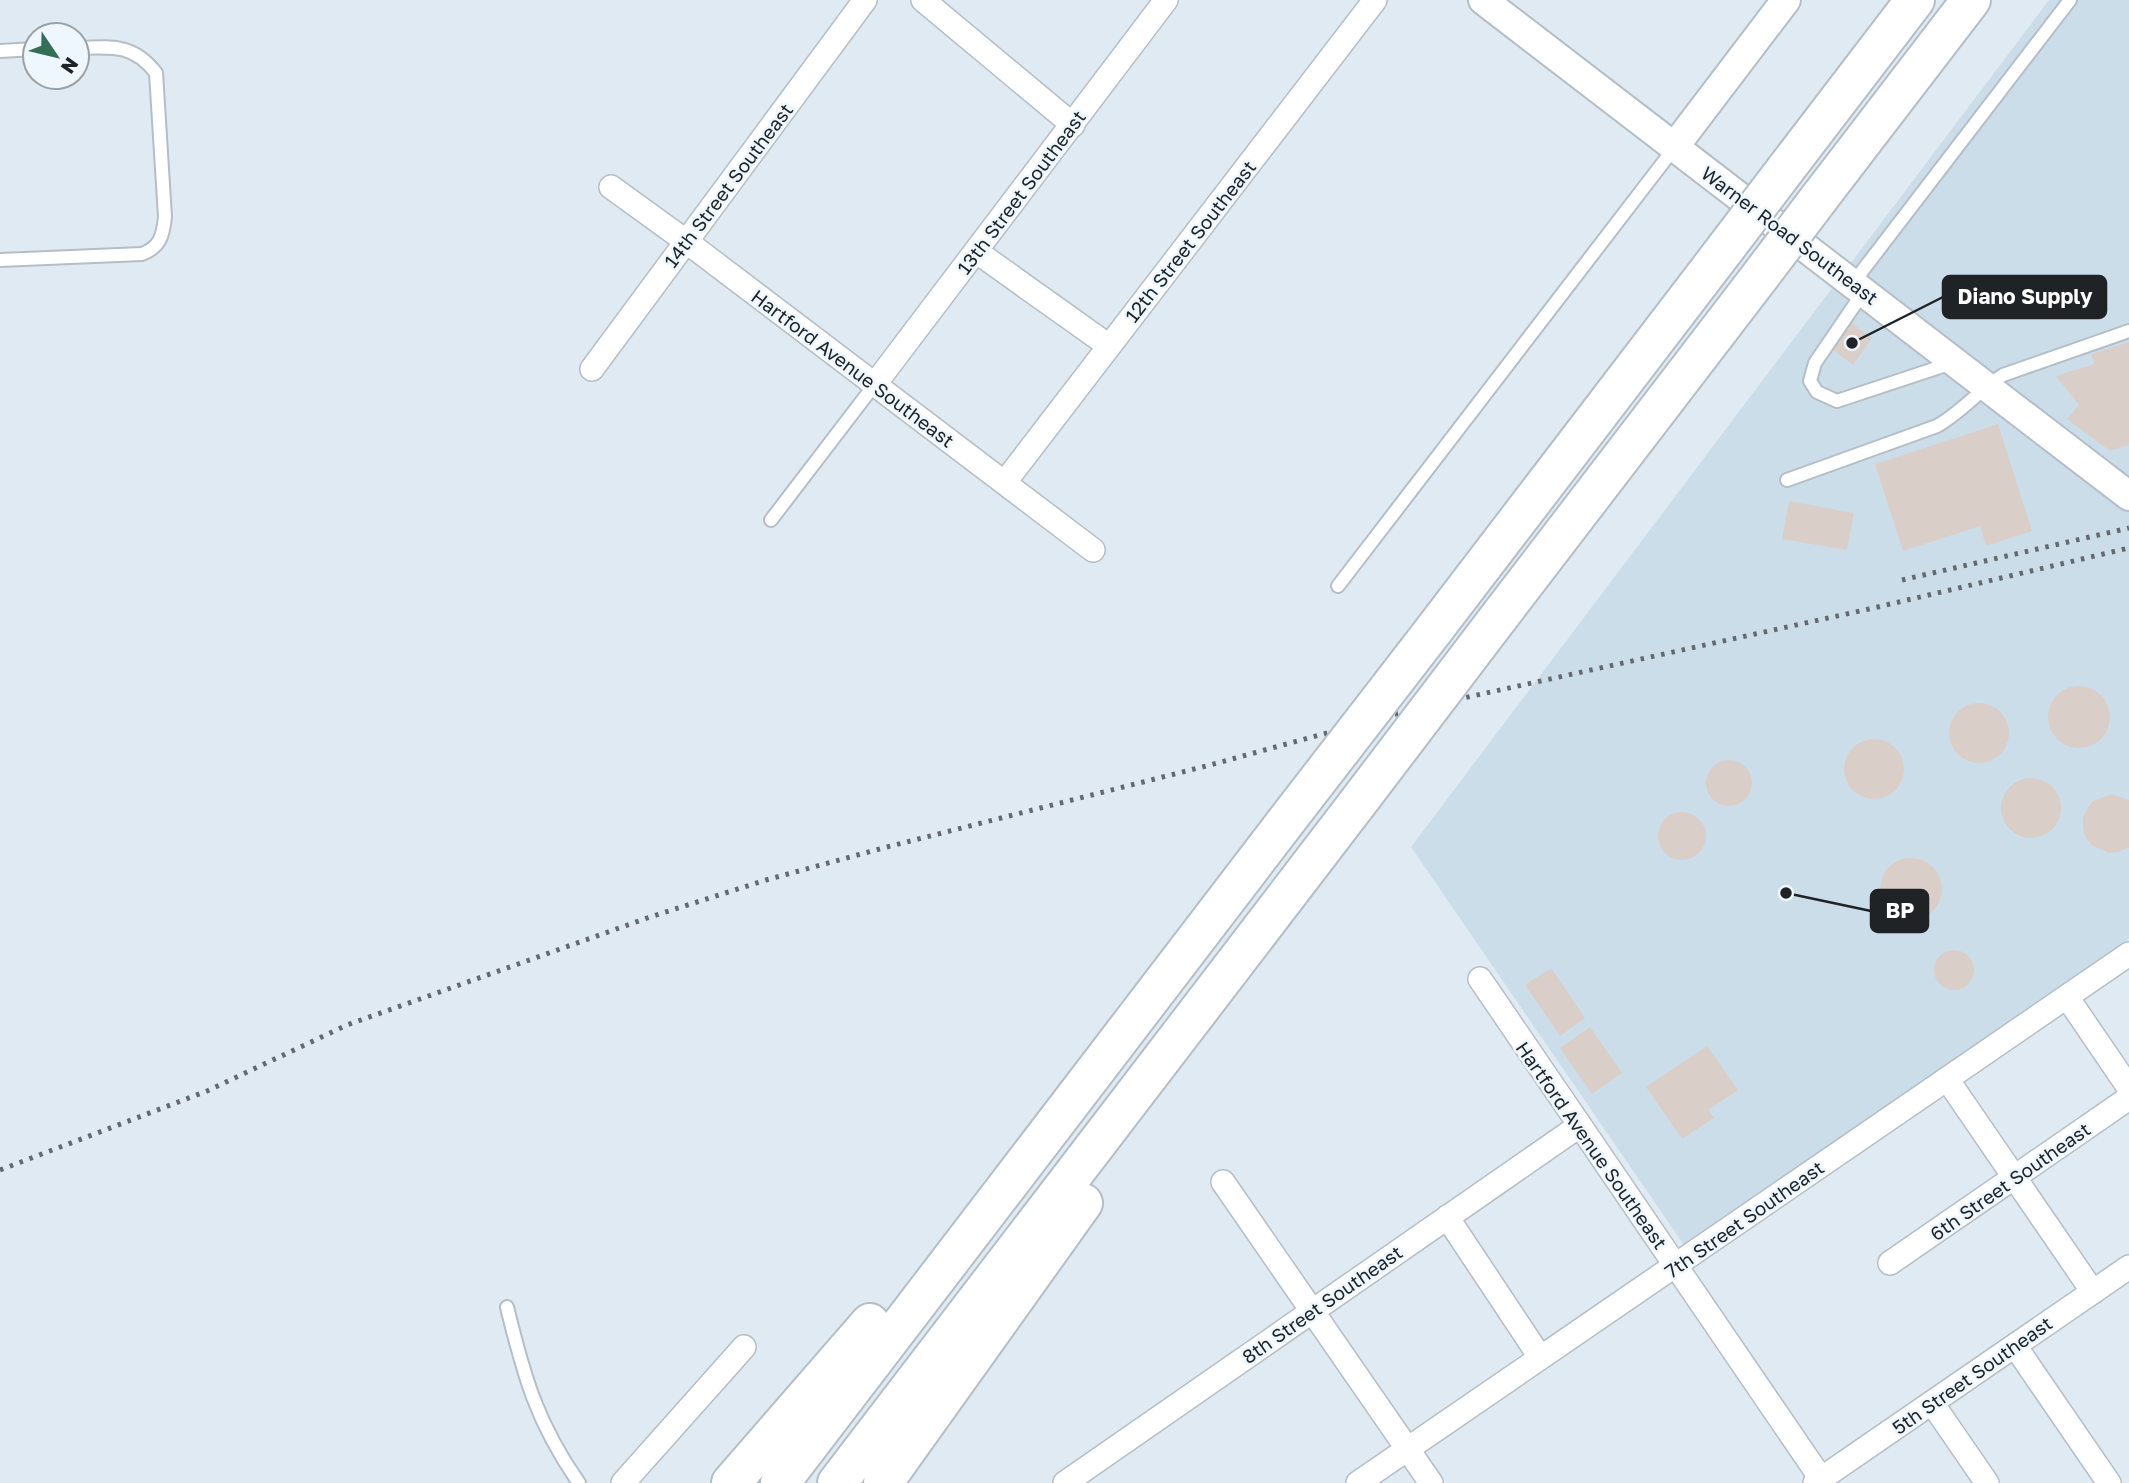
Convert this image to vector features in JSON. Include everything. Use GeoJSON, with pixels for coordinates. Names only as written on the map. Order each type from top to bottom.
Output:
{"type":"FeatureCollection","features":[{"type":"Feature","properties":{"kind":"highway"},"geometry":{"type":"LineString","coordinates":[[780,1483],[1915,0]]}},
{"type":"Feature","properties":{"kind":"highway"},"geometry":{"type":"LineString","coordinates":[[837,1483],[1971,0]]}},
{"type":"Feature","properties":{"kind":"highway"},"geometry":{"type":"LineString","coordinates":[[883,1483],[1130,1138],[1253,939]]}},
{"type":"Feature","properties":{"kind":"highway"},"geometry":{"type":"LineString","coordinates":[[731,1483],[841,1359],[1036,1116],[1134,1022]]}},
{"type":"Feature","properties":{"kind":"street","name":"14th Street Southeast"},"geometry":{"type":"LineString","coordinates":[[592,369],[865,0]]}},
{"type":"Feature","properties":{"kind":"street"},"geometry":{"type":"LineString","coordinates":[[923,0],[1073,125]]}},
{"type":"Feature","properties":{"kind":"street","name":"13th Street Southeast"},"geometry":{"type":"LineString","coordinates":[[875,384],[1167,0]]}},
{"type":"Feature","properties":{"kind":"street","name":"12th Street Southeast"},"geometry":{"type":"LineString","coordinates":[[1005,482],[1375,0]]}},
{"type":"Feature","properties":{"kind":"street"},"geometry":{"type":"LineString","coordinates":[[1675,146],[1786,0]]}},
{"type":"Feature","properties":{"kind":"street","name":"Warner Road Southeast"},"geometry":{"type":"LineString","coordinates":[[1487,1],[1986,386],[2124,486]]}},
{"type":"Feature","properties":{"kind":"street","name":"Hartford Avenue Southeast"},"geometry":{"type":"LineString","coordinates":[[611,187],[1093,550]]}},
{"type":"Feature","properties":{"kind":"street"},"geometry":{"type":"LineString","coordinates":[[977,252],[1110,346]]}},
{"type":"Feature","properties":{"kind":"street","name":"7th Street Southeast"},"geometry":{"type":"LineString","coordinates":[[1359,1483],[2129,954]]}},
{"type":"Feature","properties":{"kind":"street","name":"Hartford Avenue Southeast"},"geometry":{"type":"LineString","coordinates":[[1480,979],[1820,1482]]}},
{"type":"Feature","properties":{"kind":"street"},"geometry":{"type":"LineString","coordinates":[[2067,997],[2129,1088]]}},
{"type":"Feature","properties":{"kind":"street"},"geometry":{"type":"LineString","coordinates":[[1947,1079],[2093,1292]]}},
{"type":"Feature","properties":{"kind":"street","name":"6th Street Southeast"},"geometry":{"type":"LineString","coordinates":[[1891,1263],[2129,1098]]}},
{"type":"Feature","properties":{"kind":"street","name":"8th Street Southeast"},"geometry":{"type":"LineString","coordinates":[[1065,1483],[1579,1126]]}},
{"type":"Feature","properties":{"kind":"street"},"geometry":{"type":"LineString","coordinates":[[1223,1182],[1431,1483]]}},
{"type":"Feature","properties":{"kind":"street"},"geometry":{"type":"LineString","coordinates":[[1447,1217],[1540,1357]]}},
{"type":"Feature","properties":{"kind":"street","name":"5th Street Southeast"},"geometry":{"type":"LineString","coordinates":[[1820,1482],[2129,1267]]}},
{"type":"Feature","properties":{"kind":"street"},"geometry":{"type":"LineString","coordinates":[[2015,1346],[2109,1483]]}},
{"type":"Feature","properties":{"kind":"street"},"geometry":{"type":"LineString","coordinates":[[623,1483],[744,1348]]}},
{"type":"Feature","properties":{"kind":"street"},"geometry":{"type":"LineString","coordinates":[[1932,1403],[1987,1483]]}},
{"type":"Feature","properties":{"kind":"lane"},"geometry":{"type":"LineString","coordinates":[[1956,362],[1837,401],[1817,392],[1810,381],[1815,363],[1858,287],[2070,0]]}},
{"type":"Feature","properties":{"kind":"lane"},"geometry":{"type":"LineString","coordinates":[[0,260],[142,254],[155,249],[163,234],[165,217],[156,73],[149,64],[130,50],[113,46],[91,47]]}},
{"type":"Feature","properties":{"kind":"lane"},"geometry":{"type":"LineString","coordinates":[[0,51],[21,50]]}},
{"type":"Feature","properties":{"kind":"lane"},"geometry":{"type":"LineString","coordinates":[[1338,586],[1675,146]]}},
{"type":"Feature","properties":{"kind":"lane"},"geometry":{"type":"LineString","coordinates":[[1787,480],[1937,426],[1956,415],[1986,386],[2003,375],[2129,331]]}},
{"type":"Feature","properties":{"kind":"lane"},"geometry":{"type":"LineString","coordinates":[[771,520],[875,384]]}},
{"type":"Feature","properties":{"kind":"lane"},"geometry":{"type":"LineString","coordinates":[[507,1307],[536,1410],[559,1454],[579,1483]]}},
{"type":"Feature","properties":{"kind":"shaded area"},"geometry":{"type":"Polygon","coordinates":[[[2049,0],[2129,0],[2129,939],[1684,1245],[1411,847],[2049,0]]]}},
{"type":"Feature","properties":{"kind":"building"},"geometry":{"type":"Polygon","coordinates":[[[1851,323],[1872,338],[1853,365],[1832,349],[1851,323]]]}},
{"type":"Feature","properties":{"kind":"building"},"geometry":{"type":"Polygon","coordinates":[[[2129,342],[2129,445],[2110,451],[2067,419],[2079,405],[2056,376],[2094,364],[2091,354],[2129,342]]]}},
{"type":"Feature","properties":{"kind":"building"},"geometry":{"type":"Polygon","coordinates":[[[1998,424],[2032,531],[1986,546],[1980,526],[1903,551],[1875,464],[1998,424]]]}},
{"type":"Feature","properties":{"kind":"building"},"geometry":{"type":"Polygon","coordinates":[[[1789,501],[1854,513],[1847,550],[1782,539],[1789,501]]]}},
{"type":"Feature","properties":{"kind":"building"},"geometry":{"type":"Polygon","coordinates":[[[2079,686],[2101,695],[2110,717],[2101,739],[2079,748],[2057,739],[2048,717],[2057,695],[2079,686]]]}},
{"type":"Feature","properties":{"kind":"building"},"geometry":{"type":"Polygon","coordinates":[[[1979,703],[2000,712],[2009,733],[2000,754],[1979,763],[1958,754],[1949,733],[1958,712],[1979,703]]]}},
{"type":"Feature","properties":{"kind":"building"},"geometry":{"type":"Polygon","coordinates":[[[1874,739],[1891,744],[1899,752],[1904,769],[1899,786],[1891,794],[1874,799],[1857,794],[1849,786],[1844,769],[1849,752],[1857,744],[1874,739]]]}},
{"type":"Feature","properties":{"kind":"building"},"geometry":{"type":"Polygon","coordinates":[[[1729,760],[1745,767],[1752,783],[1745,799],[1729,806],[1713,799],[1706,783],[1713,767],[1729,760]]]}},
{"type":"Feature","properties":{"kind":"building"},"geometry":{"type":"Polygon","coordinates":[[[2025,778],[2037,778],[2056,791],[2061,808],[2059,820],[2048,833],[2037,838],[2025,838],[2006,825],[2001,814],[2001,802],[2014,783],[2025,778]]]}},
{"type":"Feature","properties":{"kind":"building"},"geometry":{"type":"Polygon","coordinates":[[[2112,794],[2129,800],[2129,847],[2109,853],[2093,846],[2086,838],[2083,818],[2093,801],[2112,794]]]}},
{"type":"Feature","properties":{"kind":"building"},"geometry":{"type":"Polygon","coordinates":[[[1682,812],[1699,819],[1706,836],[1699,853],[1682,860],[1665,853],[1658,836],[1665,819],[1682,812]]]}},
{"type":"Feature","properties":{"kind":"building"},"geometry":{"type":"Polygon","coordinates":[[[1911,858],[1923,860],[1933,867],[1940,877],[1940,901],[1933,911],[1923,918],[1911,920],[1899,918],[1889,911],[1882,901],[1880,889],[1882,877],[1889,867],[1899,860],[1911,858]]]}},
{"type":"Feature","properties":{"kind":"building"},"geometry":{"type":"Polygon","coordinates":[[[1954,950],[1968,956],[1974,970],[1968,984],[1954,990],[1940,984],[1934,970],[1940,956],[1954,950]]]}},
{"type":"Feature","properties":{"kind":"building"},"geometry":{"type":"Polygon","coordinates":[[[1551,968],[1585,1018],[1560,1036],[1525,985],[1551,968]]]}},
{"type":"Feature","properties":{"kind":"building"},"geometry":{"type":"Polygon","coordinates":[[[1590,1027],[1622,1073],[1592,1094],[1560,1048],[1590,1027]]]}},
{"type":"Feature","properties":{"kind":"building"},"geometry":{"type":"Polygon","coordinates":[[[1707,1046],[1738,1090],[1708,1110],[1714,1118],[1682,1139],[1646,1087],[1707,1046]]]}},
{"type":"Feature","properties":{"kind":"railway"},"geometry":{"type":"LineString","coordinates":[[1902,580],[2129,528]]}},
{"type":"Feature","properties":{"kind":"railway"},"geometry":{"type":"LineString","coordinates":[[0,1170],[207,1091],[347,1025],[650,917],[766,880],[1418,708],[1869,609],[2129,548]]}},
{"type":"Feature","properties":{"kind":"place","name":"Diano Supply"},"geometry":{"type":"Point","coordinates":[1852,343]}},
{"type":"Feature","properties":{"kind":"place","name":"BP"},"geometry":{"type":"Point","coordinates":[1786,893]}}]}
